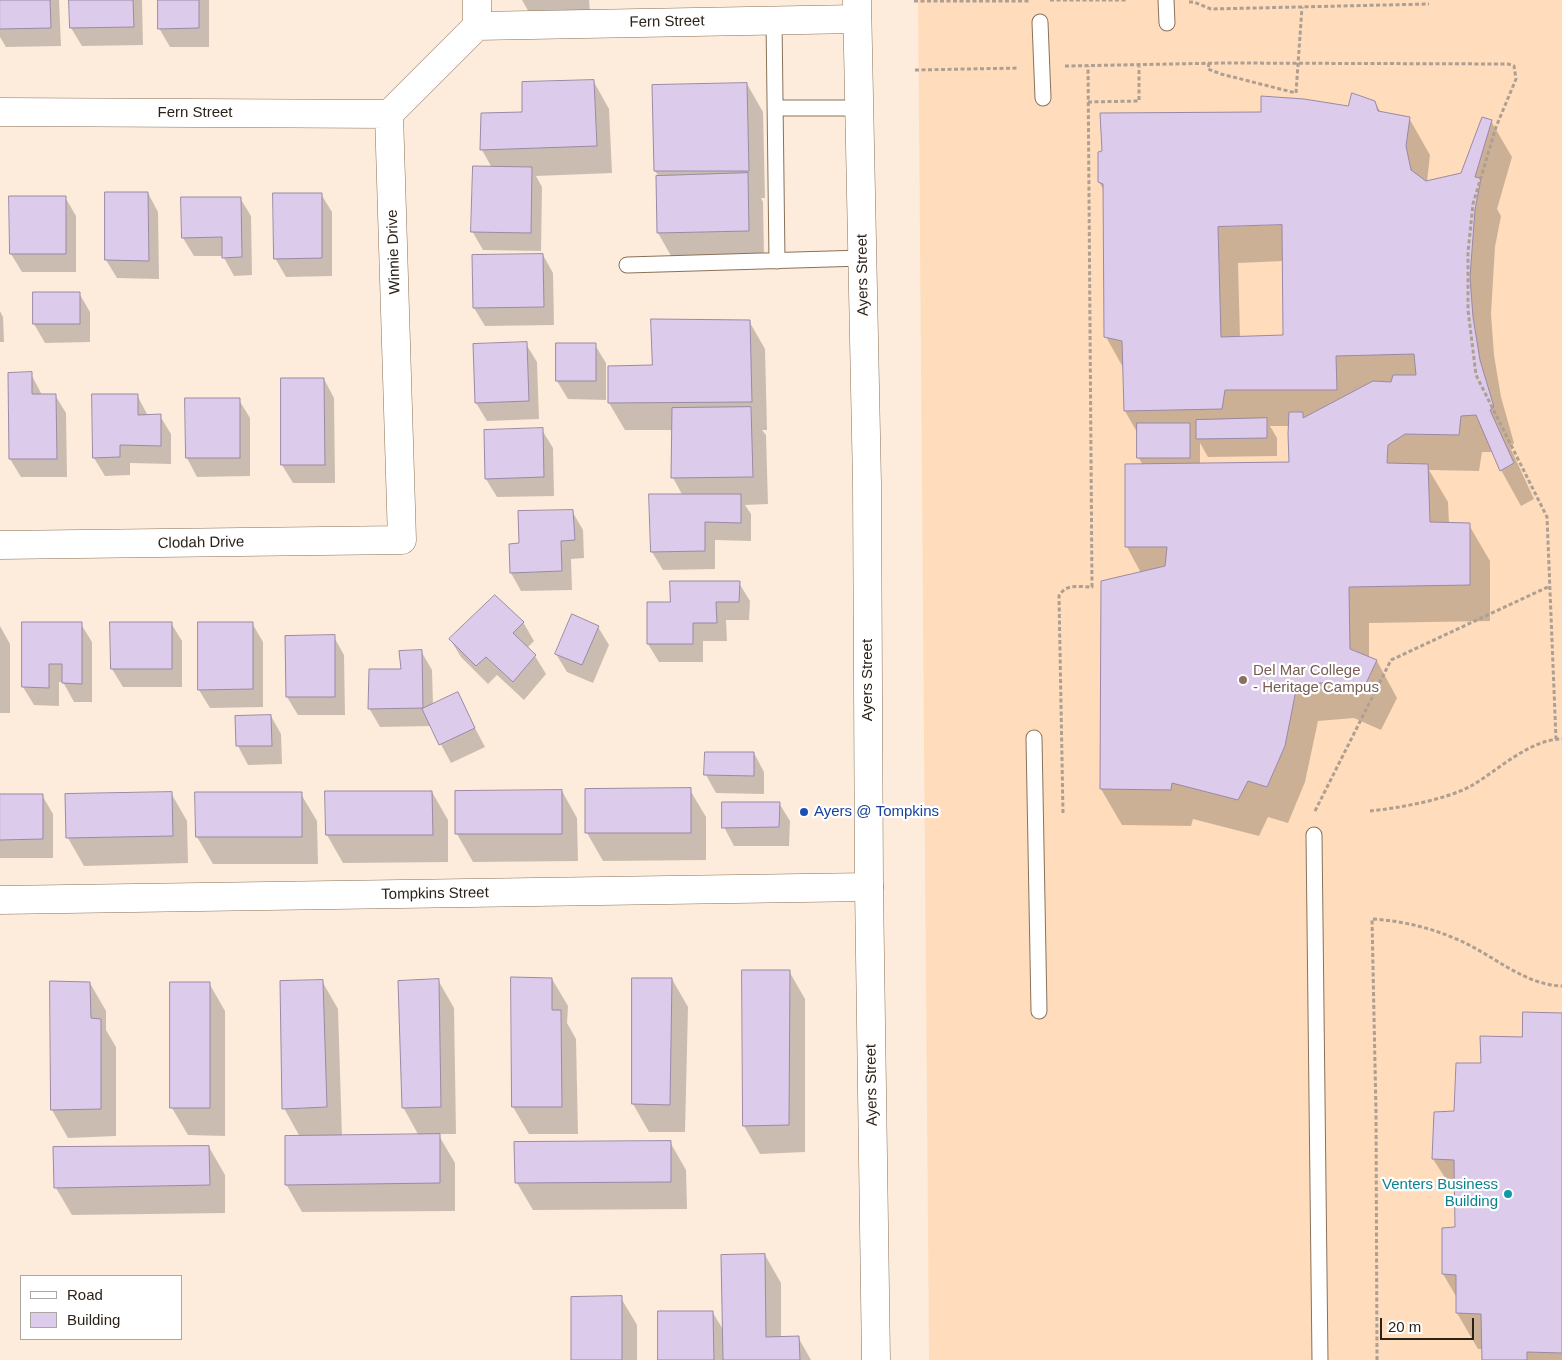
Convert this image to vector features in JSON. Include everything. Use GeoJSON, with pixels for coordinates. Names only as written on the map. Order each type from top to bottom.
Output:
{"type":"FeatureCollection","features":[{"type":"Feature","properties":{"kind":"street","name":"Fern Street"},"geometry":{"type":"LineString","coordinates":[[477,13],[774,20],[857,9]]}},
{"type":"Feature","properties":{"kind":"street","name":"Ayers Street"},"geometry":{"type":"LineString","coordinates":[[857,9],[867,483],[876,1360]]}},
{"type":"Feature","properties":{"kind":"street"},"geometry":{"type":"LineString","coordinates":[[389,114],[477,13]]}},
{"type":"Feature","properties":{"kind":"street","name":"Fern Street"},"geometry":{"type":"LineString","coordinates":[[0,112],[389,114]]}},
{"type":"Feature","properties":{"kind":"street","name":"Winnie Drive"},"geometry":{"type":"LineString","coordinates":[[389,114],[402,540]]}},
{"type":"Feature","properties":{"kind":"street","name":"Clodah Drive"},"geometry":{"type":"LineString","coordinates":[[0,545],[402,540]]}},
{"type":"Feature","properties":{"kind":"street","name":"Tompkins Street"},"geometry":{"type":"LineString","coordinates":[[0,900],[870,887]]}},
{"type":"Feature","properties":{"kind":"lane"},"geometry":{"type":"LineString","coordinates":[[1166,1],[1167,24]]}},
{"type":"Feature","properties":{"kind":"lane"},"geometry":{"type":"LineString","coordinates":[[774,20],[777,261]]}},
{"type":"Feature","properties":{"kind":"lane"},"geometry":{"type":"LineString","coordinates":[[1040,22],[1043,98]]}},
{"type":"Feature","properties":{"kind":"lane"},"geometry":{"type":"LineString","coordinates":[[775,108],[860,108]]}},
{"type":"Feature","properties":{"kind":"lane"},"geometry":{"type":"LineString","coordinates":[[628,265],[863,258]]}},
{"type":"Feature","properties":{"kind":"lane"},"geometry":{"type":"LineString","coordinates":[[1034,738],[1039,1011]]}},
{"type":"Feature","properties":{"kind":"lane"},"geometry":{"type":"LineString","coordinates":[[1314,835],[1320,1360]]}},
{"type":"Feature","properties":{"kind":"path"},"geometry":{"type":"LineString","coordinates":[[1048,0],[1126,0]]}},
{"type":"Feature","properties":{"kind":"path"},"geometry":{"type":"LineString","coordinates":[[914,1],[1029,1]]}},
{"type":"Feature","properties":{"kind":"path"},"geometry":{"type":"LineString","coordinates":[[1166,1],[1194,2],[1211,9],[1429,4]]}},
{"type":"Feature","properties":{"kind":"path"},"geometry":{"type":"LineString","coordinates":[[1209,63],[1208,69],[1221,74],[1296,93],[1302,7]]}},
{"type":"Feature","properties":{"kind":"path"},"geometry":{"type":"LineString","coordinates":[[915,70],[1209,63],[1508,64],[1514,66],[1516,78],[1493,135],[1473,204],[1468,252],[1468,310],[1476,375],[1547,517],[1556,739]]}},
{"type":"Feature","properties":{"kind":"path"},"geometry":{"type":"LineString","coordinates":[[1088,102],[1139,101],[1139,65]]}},
{"type":"Feature","properties":{"kind":"path"},"geometry":{"type":"LineString","coordinates":[[1063,813],[1059,596],[1067,587],[1092,587],[1088,66]]}},
{"type":"Feature","properties":{"kind":"path"},"geometry":{"type":"LineString","coordinates":[[1315,811],[1391,660],[1550,586]]}},
{"type":"Feature","properties":{"kind":"path"},"geometry":{"type":"LineString","coordinates":[[1370,811],[1400,808],[1470,786],[1517,755],[1538,745],[1562,739]]}},
{"type":"Feature","properties":{"kind":"path"},"geometry":{"type":"LineString","coordinates":[[1377,1360],[1376,1113],[1372,919],[1400,921],[1422,926],[1461,941],[1535,981],[1562,986]]}},
{"type":"Feature","properties":{"kind":"shaded area","name":"Del Mar College - Heritage Campus"},"geometry":{"type":"Polygon","coordinates":[[[918,0],[1562,0],[1562,1360],[929,1360],[918,0]]]}},
{"type":"Feature","properties":{"kind":"building"},"geometry":{"type":"Polygon","coordinates":[[[0,0],[50,0],[51,28],[0,29],[0,0]]]}},
{"type":"Feature","properties":{"kind":"building"},"geometry":{"type":"Polygon","coordinates":[[[69,0],[133,0],[134,27],[70,28],[69,0]]]}},
{"type":"Feature","properties":{"kind":"building"},"geometry":{"type":"Polygon","coordinates":[[[158,0],[199,0],[199,28],[158,29],[158,0]]]}},
{"type":"Feature","properties":{"kind":"building"},"geometry":{"type":"Polygon","coordinates":[[[594,80],[597,146],[480,150],[481,113],[522,112],[522,82],[594,80]]]}},
{"type":"Feature","properties":{"kind":"building"},"geometry":{"type":"Polygon","coordinates":[[[747,83],[749,171],[654,171],[652,85],[747,83]]]}},
{"type":"Feature","properties":{"kind":"building"},"geometry":{"type":"Polygon","coordinates":[[[1352,93],[1375,101],[1378,111],[1410,117],[1406,146],[1411,170],[1426,181],[1461,173],[1482,117],[1492,120],[1475,177],[1481,178],[1475,210],[1470,277],[1473,317],[1480,360],[1494,407],[1490,410],[1514,463],[1500,471],[1476,415],[1461,416],[1459,435],[1405,434],[1388,445],[1387,463],[1428,464],[1430,522],[1470,523],[1470,585],[1349,587],[1350,649],[1377,660],[1361,694],[1332,682],[1297,685],[1285,746],[1267,787],[1248,781],[1238,800],[1172,783],[1171,790],[1100,789],[1101,581],[1165,566],[1167,547],[1125,547],[1125,464],[1289,462],[1289,412],[1303,412],[1303,418],[1373,381],[1391,382],[1393,375],[1416,375],[1414,354],[1336,356],[1337,390],[1225,390],[1222,409],[1124,411],[1122,341],[1104,337],[1103,184],[1098,182],[1098,152],[1102,151],[1100,113],[1261,112],[1261,96],[1304,99],[1348,106],[1352,93]],[[1282,225],[1218,227],[1221,337],[1283,335],[1282,225]]]}},
{"type":"Feature","properties":{"kind":"building"},"geometry":{"type":"Polygon","coordinates":[[[473,166],[532,167],[531,233],[471,232],[473,166]]]}},
{"type":"Feature","properties":{"kind":"building"},"geometry":{"type":"Polygon","coordinates":[[[748,173],[749,231],[657,233],[656,176],[748,173]]]}},
{"type":"Feature","properties":{"kind":"building"},"geometry":{"type":"Polygon","coordinates":[[[105,192],[148,192],[149,261],[105,260],[105,192]]]}},
{"type":"Feature","properties":{"kind":"building"},"geometry":{"type":"Polygon","coordinates":[[[273,193],[322,193],[322,258],[274,259],[273,193]]]}},
{"type":"Feature","properties":{"kind":"building"},"geometry":{"type":"Polygon","coordinates":[[[9,196],[66,196],[66,254],[10,254],[9,196]]]}},
{"type":"Feature","properties":{"kind":"building"},"geometry":{"type":"Polygon","coordinates":[[[181,197],[241,197],[242,257],[222,258],[222,237],[182,238],[181,197]]]}},
{"type":"Feature","properties":{"kind":"building"},"geometry":{"type":"Polygon","coordinates":[[[543,254],[544,307],[473,308],[472,255],[543,254]]]}},
{"type":"Feature","properties":{"kind":"building"},"geometry":{"type":"Polygon","coordinates":[[[33,292],[80,292],[80,324],[33,324],[33,292]]]}},
{"type":"Feature","properties":{"kind":"building"},"geometry":{"type":"Polygon","coordinates":[[[651,319],[750,320],[752,402],[608,403],[608,366],[652,365],[651,319]]]}},
{"type":"Feature","properties":{"kind":"building"},"geometry":{"type":"Polygon","coordinates":[[[527,342],[529,401],[475,403],[473,344],[527,342]]]}},
{"type":"Feature","properties":{"kind":"building"},"geometry":{"type":"Polygon","coordinates":[[[556,343],[596,343],[596,381],[556,381],[556,343]]]}},
{"type":"Feature","properties":{"kind":"building"},"geometry":{"type":"Polygon","coordinates":[[[32,372],[32,394],[56,394],[57,459],[9,459],[8,373],[32,372]]]}},
{"type":"Feature","properties":{"kind":"building"},"geometry":{"type":"Polygon","coordinates":[[[281,378],[324,378],[325,465],[281,465],[281,378]]]}},
{"type":"Feature","properties":{"kind":"building"},"geometry":{"type":"Polygon","coordinates":[[[92,394],[138,394],[138,415],[161,414],[161,446],[120,445],[120,457],[93,458],[92,394]]]}},
{"type":"Feature","properties":{"kind":"building"},"geometry":{"type":"Polygon","coordinates":[[[185,398],[240,398],[240,458],[186,458],[185,398]]]}},
{"type":"Feature","properties":{"kind":"building"},"geometry":{"type":"Polygon","coordinates":[[[751,407],[753,477],[671,478],[672,408],[751,407]]]}},
{"type":"Feature","properties":{"kind":"building"},"geometry":{"type":"Polygon","coordinates":[[[1267,418],[1267,438],[1196,439],[1196,420],[1267,418]]]}},
{"type":"Feature","properties":{"kind":"building"},"geometry":{"type":"Polygon","coordinates":[[[1137,423],[1190,423],[1190,458],[1137,458],[1137,423]]]}},
{"type":"Feature","properties":{"kind":"building"},"geometry":{"type":"Polygon","coordinates":[[[543,428],[544,477],[485,479],[484,430],[543,428]]]}},
{"type":"Feature","properties":{"kind":"building"},"geometry":{"type":"Polygon","coordinates":[[[649,494],[741,494],[741,523],[705,522],[705,551],[651,552],[649,494]]]}},
{"type":"Feature","properties":{"kind":"building"},"geometry":{"type":"Polygon","coordinates":[[[573,510],[575,540],[561,541],[562,571],[510,573],[509,544],[519,543],[518,511],[573,510]]]}},
{"type":"Feature","properties":{"kind":"building"},"geometry":{"type":"Polygon","coordinates":[[[670,581],[740,581],[739,602],[716,602],[717,623],[693,623],[693,644],[647,644],[647,602],[670,602],[670,581]]]}},
{"type":"Feature","properties":{"kind":"building"},"geometry":{"type":"Polygon","coordinates":[[[495,595],[524,622],[513,633],[536,655],[513,682],[486,657],[476,666],[449,639],[495,595]]]}},
{"type":"Feature","properties":{"kind":"building"},"geometry":{"type":"Polygon","coordinates":[[[572,614],[599,626],[582,665],[555,654],[572,614]]]}},
{"type":"Feature","properties":{"kind":"building"},"geometry":{"type":"Polygon","coordinates":[[[22,622],[82,622],[82,684],[62,683],[62,664],[49,664],[49,688],[22,687],[22,622]]]}},
{"type":"Feature","properties":{"kind":"building"},"geometry":{"type":"Polygon","coordinates":[[[110,622],[172,622],[172,669],[111,669],[110,622]]]}},
{"type":"Feature","properties":{"kind":"building"},"geometry":{"type":"Polygon","coordinates":[[[198,622],[253,622],[253,689],[198,690],[198,622]]]}},
{"type":"Feature","properties":{"kind":"building"},"geometry":{"type":"Polygon","coordinates":[[[335,635],[335,697],[286,697],[285,636],[335,635]]]}},
{"type":"Feature","properties":{"kind":"building"},"geometry":{"type":"Polygon","coordinates":[[[422,650],[423,708],[368,709],[369,669],[401,669],[399,651],[422,650]]]}},
{"type":"Feature","properties":{"kind":"building"},"geometry":{"type":"Polygon","coordinates":[[[458,692],[475,728],[439,745],[422,709],[458,692]]]}},
{"type":"Feature","properties":{"kind":"building"},"geometry":{"type":"Polygon","coordinates":[[[271,715],[272,746],[236,746],[235,716],[271,715]]]}},
{"type":"Feature","properties":{"kind":"building"},"geometry":{"type":"Polygon","coordinates":[[[705,752],[754,752],[754,776],[704,775],[705,752]]]}},
{"type":"Feature","properties":{"kind":"building"},"geometry":{"type":"Polygon","coordinates":[[[691,788],[691,833],[585,833],[585,789],[691,788]]]}},
{"type":"Feature","properties":{"kind":"building"},"geometry":{"type":"Polygon","coordinates":[[[562,790],[562,834],[455,834],[455,791],[562,790]]]}},
{"type":"Feature","properties":{"kind":"building"},"geometry":{"type":"Polygon","coordinates":[[[325,791],[432,791],[433,835],[326,835],[325,791]]]}},
{"type":"Feature","properties":{"kind":"building"},"geometry":{"type":"Polygon","coordinates":[[[172,792],[173,836],[66,838],[65,794],[172,792]]]}},
{"type":"Feature","properties":{"kind":"building"},"geometry":{"type":"Polygon","coordinates":[[[195,792],[302,792],[302,837],[196,837],[195,792]]]}},
{"type":"Feature","properties":{"kind":"building"},"geometry":{"type":"Polygon","coordinates":[[[0,794],[43,794],[43,839],[0,840],[0,794]]]}},
{"type":"Feature","properties":{"kind":"building"},"geometry":{"type":"Polygon","coordinates":[[[722,802],[780,802],[779,827],[722,828],[722,802]]]}},
{"type":"Feature","properties":{"kind":"building"},"geometry":{"type":"Polygon","coordinates":[[[742,970],[790,970],[789,1125],[743,1126],[742,970]]]}},
{"type":"Feature","properties":{"kind":"building"},"geometry":{"type":"Polygon","coordinates":[[[511,977],[552,978],[552,1010],[561,1010],[562,1107],[512,1107],[511,977]]]}},
{"type":"Feature","properties":{"kind":"building"},"geometry":{"type":"Polygon","coordinates":[[[632,978],[672,978],[670,1105],[632,1104],[632,978]]]}},
{"type":"Feature","properties":{"kind":"building"},"geometry":{"type":"Polygon","coordinates":[[[439,979],[441,1107],[402,1108],[398,981],[439,979]]]}},
{"type":"Feature","properties":{"kind":"building"},"geometry":{"type":"Polygon","coordinates":[[[323,980],[327,1107],[282,1109],[280,981],[323,980]]]}},
{"type":"Feature","properties":{"kind":"building"},"geometry":{"type":"Polygon","coordinates":[[[50,981],[90,982],[91,1018],[101,1019],[101,1109],[51,1110],[50,981]]]}},
{"type":"Feature","properties":{"kind":"building"},"geometry":{"type":"Polygon","coordinates":[[[170,982],[210,982],[210,1108],[170,1108],[170,982]]]}},
{"type":"Feature","properties":{"kind":"building","name":"Venters Business Building"},"geometry":{"type":"Polygon","coordinates":[[[1523,1012],[1562,1013],[1562,1353],[1527,1352],[1527,1360],[1482,1360],[1481,1314],[1456,1313],[1456,1275],[1442,1274],[1442,1228],[1455,1227],[1454,1160],[1432,1159],[1434,1112],[1454,1111],[1456,1063],[1481,1063],[1480,1036],[1522,1037],[1523,1012]]]}},
{"type":"Feature","properties":{"kind":"building"},"geometry":{"type":"Polygon","coordinates":[[[440,1134],[440,1183],[285,1185],[285,1136],[440,1134]]]}},
{"type":"Feature","properties":{"kind":"building"},"geometry":{"type":"Polygon","coordinates":[[[671,1141],[671,1182],[515,1183],[514,1142],[671,1141]]]}},
{"type":"Feature","properties":{"kind":"building"},"geometry":{"type":"Polygon","coordinates":[[[209,1146],[210,1185],[54,1188],[53,1147],[209,1146]]]}},
{"type":"Feature","properties":{"kind":"building"},"geometry":{"type":"Polygon","coordinates":[[[765,1254],[766,1337],[799,1336],[800,1360],[723,1360],[721,1255],[765,1254]]]}},
{"type":"Feature","properties":{"kind":"building"},"geometry":{"type":"Polygon","coordinates":[[[622,1296],[622,1360],[571,1360],[571,1297],[622,1296]]]}},
{"type":"Feature","properties":{"kind":"building"},"geometry":{"type":"Polygon","coordinates":[[[658,1311],[713,1311],[714,1360],[658,1360],[658,1311]]]}},
{"type":"Feature","properties":{"kind":"place","name":"Del Mar College - Heritage Campus"},"geometry":{"type":"Point","coordinates":[1243,680]}},
{"type":"Feature","properties":{"kind":"place","name":"Ayers @ Tompkins"},"geometry":{"type":"Point","coordinates":[804,812]}},
{"type":"Feature","properties":{"kind":"place","name":"Venters Business Building"},"geometry":{"type":"Point","coordinates":[1508,1194]}}]}
